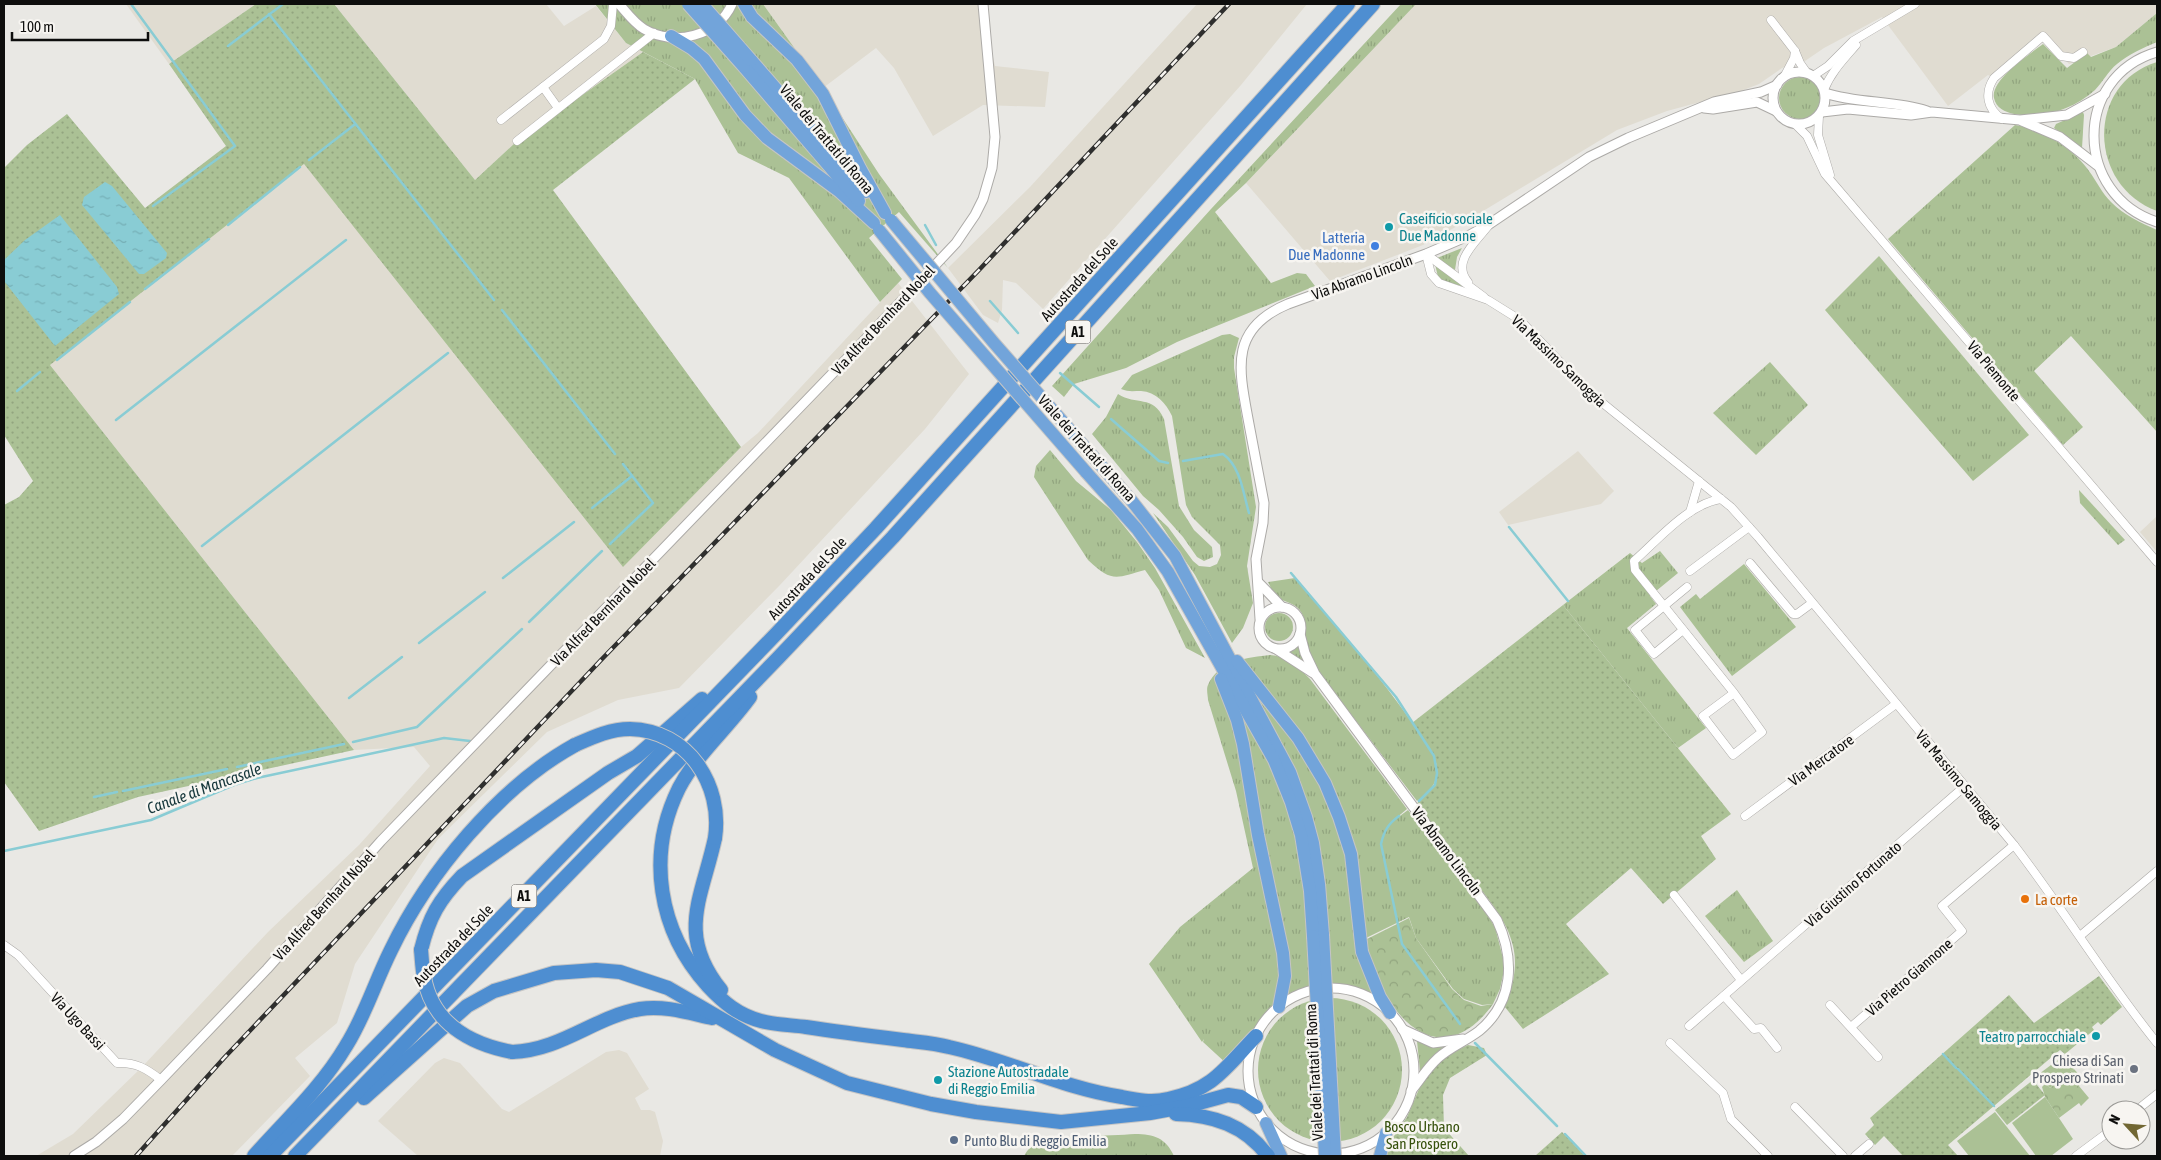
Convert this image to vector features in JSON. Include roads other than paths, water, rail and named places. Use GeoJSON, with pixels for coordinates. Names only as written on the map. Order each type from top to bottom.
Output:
{"type":"FeatureCollection","features":[{"type":"Feature","properties":{"kind":"highway","name":"Viale dei Trattati di Roma"},"geometry":{"type":"LineString","coordinates":[[688,4],[747,63],[888,216],[994,344],[1131,500],[1169,548],[1211,621],[1224,649],[1281,752],[1297,789],[1308,824],[1317,867],[1325,1156]]}},
{"type":"Feature","properties":{"kind":"highway","name":"Viale dei Trattati di Roma"},"geometry":{"type":"LineString","coordinates":[[702,4],[930,293],[1152,549],[1226,673],[1274,760],[1291,802],[1303,845],[1318,936],[1335,1156]]}},
{"type":"Feature","properties":{"kind":"highway"},"geometry":{"type":"LineString","coordinates":[[744,4],[752,17],[796,60],[823,94],[860,168],[888,216]]}},
{"type":"Feature","properties":{"kind":"highway","name":"Autostrada del Sole"},"geometry":{"type":"LineString","coordinates":[[270,1156],[776,634],[974,420],[1348,4]]}},
{"type":"Feature","properties":{"kind":"highway","name":"A1"},"geometry":{"type":"LineString","coordinates":[[296,1156],[778,658],[919,508],[1373,4]]}},
{"type":"Feature","properties":{"kind":"highway"},"geometry":{"type":"LineString","coordinates":[[671,36],[691,48],[704,59],[745,115],[767,138],[840,192],[876,226]]}},
{"type":"Feature","properties":{"kind":"highway"},"geometry":{"type":"LineString","coordinates":[[1211,621],[1240,664],[1298,738],[1326,784],[1340,817],[1351,854],[1362,952],[1380,997],[1390,1013]]}},
{"type":"Feature","properties":{"kind":"highway"},"geometry":{"type":"LineString","coordinates":[[720,1020],[657,1007],[640,1009],[621,1014],[548,1046],[512,1052],[480,1044],[451,1026],[433,1002],[424,978],[421,950],[430,919],[442,898],[462,876],[578,794],[637,756],[776,634]]}},
{"type":"Feature","properties":{"kind":"highway"},"geometry":{"type":"LineString","coordinates":[[1203,637],[1237,720],[1248,769],[1258,835],[1284,959],[1284,986],[1279,1007]]}},
{"type":"Feature","properties":{"kind":"highway"},"geometry":{"type":"LineString","coordinates":[[778,658],[736,717],[697,760],[688,774],[667,819],[662,840],[661,890],[668,922],[688,962],[728,1006],[761,1021],[947,1046],[1092,1092],[1144,1101],[1174,1098],[1208,1085],[1229,1067],[1256,1036]]}},
{"type":"Feature","properties":{"kind":"highway"},"geometry":{"type":"LineString","coordinates":[[254,1156],[314,1092],[347,1045],[391,950],[422,895],[465,839],[511,793],[553,758],[575,744],[604,733],[631,730],[653,734],[681,748],[697,763],[711,787],[717,824],[696,909],[695,928],[698,948],[705,964],[720,988],[727,996],[761,1021]]}},
{"type":"Feature","properties":{"kind":"highway"},"geometry":{"type":"LineString","coordinates":[[296,1156],[467,1006],[494,991],[517,983],[554,973],[596,970],[620,972],[668,988],[691,1000],[720,1020],[775,1050],[847,1083],[932,1104],[976,1112],[1061,1122],[1150,1113],[1188,1106],[1228,1095],[1241,1097],[1256,1107]]}},
{"type":"Feature","properties":{"kind":"highway"},"geometry":{"type":"LineString","coordinates":[[1150,1113],[1192,1114],[1225,1122],[1245,1133],[1268,1156]]}},
{"type":"Feature","properties":{"kind":"highway"},"geometry":{"type":"LineString","coordinates":[[1266,1123],[1281,1156]]}},
{"type":"Feature","properties":{"kind":"highway"},"geometry":{"type":"LineString","coordinates":[[1380,1156],[1386,1133]]}},
{"type":"Feature","properties":{"kind":"street"},"geometry":{"type":"LineString","coordinates":[[501,120],[604,39],[611,26],[613,4]]}},
{"type":"Feature","properties":{"kind":"street"},"geometry":{"type":"LineString","coordinates":[[619,4],[637,24],[654,33],[688,37],[705,32],[724,18],[732,4]]}},
{"type":"Feature","properties":{"kind":"street","name":"Via Alfred Bernhard Nobel"},"geometry":{"type":"LineString","coordinates":[[74,1156],[116,1125],[162,1080],[267,969],[388,834],[858,347],[961,236],[983,199],[992,168],[994,153],[995,137],[983,4]]}},
{"type":"Feature","properties":{"kind":"street"},"geometry":{"type":"LineString","coordinates":[[1784,77],[1799,72],[1810,74],[1828,66],[1853,41],[1915,4]]}},
{"type":"Feature","properties":{"kind":"street"},"geometry":{"type":"LineString","coordinates":[[1771,20],[1795,51],[1800,63],[1810,74],[1819,80],[1825,92],[1826,102],[1820,114]]}},
{"type":"Feature","properties":{"kind":"street"},"geometry":{"type":"LineString","coordinates":[[517,141],[654,33]]}},
{"type":"Feature","properties":{"kind":"street"},"geometry":{"type":"LineString","coordinates":[[1825,92],[1832,72],[1863,35]]}},
{"type":"Feature","properties":{"kind":"street"},"geometry":{"type":"LineString","coordinates":[[2002,119],[1988,101],[1990,85],[1994,78],[2043,36],[2061,56],[2074,58],[2083,52]]}},
{"type":"Feature","properties":{"kind":"street"},"geometry":{"type":"LineString","coordinates":[[1795,51],[1794,58],[1773,95],[1776,111],[1781,118],[1796,124],[1805,124],[1820,114],[1848,109],[1911,115],[1932,112]]}},
{"type":"Feature","properties":{"kind":"street"},"geometry":{"type":"LineString","coordinates":[[2157,52],[2125,69],[2105,94],[2094,129],[2098,166],[2106,183],[2118,198],[2137,214],[2157,222]]}},
{"type":"Feature","properties":{"kind":"street","name":"Via Abramo Lincoln"},"geometry":{"type":"LineString","coordinates":[[1314,674],[1266,644],[1260,635],[1259,584],[1256,559],[1263,523],[1264,503],[1240,371],[1244,344],[1256,324],[1271,311],[1426,254],[1468,236],[1488,225],[1589,157],[1714,102],[1761,92],[1777,85]]}},
{"type":"Feature","properties":{"kind":"street"},"geometry":{"type":"LineString","coordinates":[[543,87],[558,108]]}},
{"type":"Feature","properties":{"kind":"street"},"geometry":{"type":"LineString","coordinates":[[1825,92],[1849,100],[1913,106],[1932,112],[2020,120],[2067,115],[2105,94]]}},
{"type":"Feature","properties":{"kind":"street","name":"Via Abramo Lincoln"},"geometry":{"type":"LineString","coordinates":[[1704,108],[1713,109],[1757,102],[1776,111]]}},
{"type":"Feature","properties":{"kind":"street","name":"Via Piemonte"},"geometry":{"type":"LineString","coordinates":[[1820,114],[1818,135],[1831,180]]}},
{"type":"Feature","properties":{"kind":"street"},"geometry":{"type":"LineString","coordinates":[[2020,120],[2060,137],[2098,166]]}},
{"type":"Feature","properties":{"kind":"street","name":"Via Piemonte"},"geometry":{"type":"LineString","coordinates":[[1796,124],[1808,136],[1820,166],[1831,180],[2157,562]]}},
{"type":"Feature","properties":{"kind":"street","name":"Via Massimo Samoggia"},"geometry":{"type":"LineString","coordinates":[[1473,287],[1463,274],[1462,264],[1464,256],[1488,225]]}},
{"type":"Feature","properties":{"kind":"street"},"geometry":{"type":"LineString","coordinates":[[1426,254],[1432,274]]}},
{"type":"Feature","properties":{"kind":"street","name":"Via Massimo Samoggia"},"geometry":{"type":"LineString","coordinates":[[1426,254],[1473,287],[1488,300],[1520,320],[1589,392],[1721,499],[1749,526],[2014,846],[2080,936],[2120,995],[2157,1043]]}},
{"type":"Feature","properties":{"kind":"street","name":"Via Massimo Samoggia"},"geometry":{"type":"LineString","coordinates":[[1414,258],[1426,264],[1439,283],[1488,300]]}},
{"type":"Feature","properties":{"kind":"street"},"geometry":{"type":"LineString","coordinates":[[1690,512],[1699,481]]}},
{"type":"Feature","properties":{"kind":"street"},"geometry":{"type":"LineString","coordinates":[[1721,499],[1707,501],[1690,512],[1634,561],[1635,570],[1734,693],[1762,732],[1733,754],[1703,716],[1734,693]]}},
{"type":"Feature","properties":{"kind":"street"},"geometry":{"type":"LineString","coordinates":[[1690,571],[1749,526]]}},
{"type":"Feature","properties":{"kind":"street"},"geometry":{"type":"LineString","coordinates":[[1750,563],[1793,614],[1797,614],[1812,603]]}},
{"type":"Feature","properties":{"kind":"street","name":"Via Abramo Lincoln"},"geometry":{"type":"LineString","coordinates":[[1259,584],[1282,607],[1297,616],[1300,622],[1300,634],[1305,653],[1314,674],[1469,880],[1497,920],[1504,934],[1510,960],[1509,981],[1506,992],[1495,1014],[1478,1032],[1438,1058],[1411,1091]]}},
{"type":"Feature","properties":{"kind":"street"},"geometry":{"type":"LineString","coordinates":[[1684,630],[1654,654],[1635,630],[1686,587]]}},
{"type":"Feature","properties":{"kind":"street"},"geometry":{"type":"LineString","coordinates":[[1260,619],[1269,610],[1282,607]]}},
{"type":"Feature","properties":{"kind":"street"},"geometry":{"type":"LineString","coordinates":[[1276,649],[1290,646],[1300,634]]}},
{"type":"Feature","properties":{"kind":"street","name":"Via Mercatore"},"geometry":{"type":"LineString","coordinates":[[1745,816],[1896,704]]}},
{"type":"Feature","properties":{"kind":"street","name":"Via Giustino Fortunato"},"geometry":{"type":"LineString","coordinates":[[1689,1026],[1965,786]]}},
{"type":"Feature","properties":{"kind":"street","name":"Via Pietro Giannone"},"geometry":{"type":"LineString","coordinates":[[1851,1027],[1962,931],[1942,906],[2014,846]]}},
{"type":"Feature","properties":{"kind":"street"},"geometry":{"type":"LineString","coordinates":[[2080,936],[2157,871]]}},
{"type":"Feature","properties":{"kind":"street"},"geometry":{"type":"LineString","coordinates":[[1674,895],[1741,980]]}},
{"type":"Feature","properties":{"kind":"street","name":"Via Ugo Bassi"},"geometry":{"type":"LineString","coordinates":[[4,945],[18,955],[117,1063],[129,1062],[140,1065],[162,1080]]}},
{"type":"Feature","properties":{"kind":"street","name":"Viale dei Trattati di Roma"},"geometry":{"type":"LineString","coordinates":[[1336,989],[1361,994],[1376,1002],[1390,1013],[1402,1030],[1410,1049],[1412,1059],[1411,1091],[1404,1110],[1386,1133],[1372,1143],[1357,1150],[1340,1154],[1307,1151],[1291,1145],[1277,1135],[1266,1123],[1256,1107],[1250,1090],[1248,1072],[1250,1054],[1256,1036],[1266,1020],[1279,1007],[1301,994],[1318,990],[1336,989]]}},
{"type":"Feature","properties":{"kind":"street"},"geometry":{"type":"LineString","coordinates":[[1724,996],[1754,1029],[1761,1028],[1778,1048]]}},
{"type":"Feature","properties":{"kind":"street","name":"Via Pietro Giannone"},"geometry":{"type":"LineString","coordinates":[[1830,1005],[1878,1057]]}},
{"type":"Feature","properties":{"kind":"street"},"geometry":{"type":"LineString","coordinates":[[1402,1030],[1433,1043],[1468,1038]]}},
{"type":"Feature","properties":{"kind":"street"},"geometry":{"type":"LineString","coordinates":[[1670,1043],[1723,1093],[1731,1119],[1768,1156]]}},
{"type":"Feature","properties":{"kind":"street"},"geometry":{"type":"LineString","coordinates":[[1795,1106],[1843,1156]]}},
{"type":"Feature","properties":{"kind":"street"},"geometry":{"type":"LineString","coordinates":[[2080,1155],[2101,1138]]}},
{"type":"Feature","properties":{"kind":"street"},"geometry":{"type":"LineString","coordinates":[[1855,1156],[1868,1144]]}},
{"type":"Feature","properties":{"kind":"water"},"geometry":{"type":"Polygon","coordinates":[[[105,182],[112,186],[167,253],[166,258],[144,274],[139,274],[82,205],[84,197],[105,182]]]}},
{"type":"Feature","properties":{"kind":"water"},"geometry":{"type":"Polygon","coordinates":[[[60,215],[117,287],[119,294],[55,346],[4,281],[4,260],[25,240],[60,215]]]}},
{"type":"Feature","properties":{"kind":"waterway"},"geometry":{"type":"LineString","coordinates":[[131,4],[235,146],[153,206]]}},
{"type":"Feature","properties":{"kind":"waterway"},"geometry":{"type":"LineString","coordinates":[[228,46],[283,4]]}},
{"type":"Feature","properties":{"kind":"waterway"},"geometry":{"type":"LineString","coordinates":[[269,14],[494,300]]}},
{"type":"Feature","properties":{"kind":"waterway"},"geometry":{"type":"LineString","coordinates":[[309,160],[354,125]]}},
{"type":"Feature","properties":{"kind":"waterway"},"geometry":{"type":"LineString","coordinates":[[228,225],[300,167]]}},
{"type":"Feature","properties":{"kind":"waterway"},"geometry":{"type":"LineString","coordinates":[[925,225],[936,245]]}},
{"type":"Feature","properties":{"kind":"waterway"},"geometry":{"type":"LineString","coordinates":[[145,289],[209,239]]}},
{"type":"Feature","properties":{"kind":"waterway"},"geometry":{"type":"LineString","coordinates":[[116,420],[346,240]]}},
{"type":"Feature","properties":{"kind":"waterway"},"geometry":{"type":"LineString","coordinates":[[990,301],[1018,333]]}},
{"type":"Feature","properties":{"kind":"waterway"},"geometry":{"type":"LineString","coordinates":[[57,360],[130,302]]}},
{"type":"Feature","properties":{"kind":"waterway"},"geometry":{"type":"LineString","coordinates":[[502,310],[615,454]]}},
{"type":"Feature","properties":{"kind":"waterway"},"geometry":{"type":"LineString","coordinates":[[202,546],[448,353]]}},
{"type":"Feature","properties":{"kind":"waterway"},"geometry":{"type":"LineString","coordinates":[[17,391],[40,372]]}},
{"type":"Feature","properties":{"kind":"waterway"},"geometry":{"type":"LineString","coordinates":[[1060,373],[1099,407]]}},
{"type":"Feature","properties":{"kind":"waterway"},"geometry":{"type":"LineString","coordinates":[[1111,419],[1159,461],[1168,463]]}},
{"type":"Feature","properties":{"kind":"waterway"},"geometry":{"type":"LineString","coordinates":[[1183,461],[1223,454],[1229,459],[1238,473],[1249,513]]}},
{"type":"Feature","properties":{"kind":"waterway"},"geometry":{"type":"LineString","coordinates":[[610,544],[653,503],[623,464]]}},
{"type":"Feature","properties":{"kind":"waterway"},"geometry":{"type":"LineString","coordinates":[[592,508],[632,476]]}},
{"type":"Feature","properties":{"kind":"waterway"},"geometry":{"type":"LineString","coordinates":[[503,578],[574,522]]}},
{"type":"Feature","properties":{"kind":"waterway"},"geometry":{"type":"LineString","coordinates":[[1509,527],[1568,601]]}},
{"type":"Feature","properties":{"kind":"waterway"},"geometry":{"type":"LineString","coordinates":[[529,622],[602,551]]}},
{"type":"Feature","properties":{"kind":"waterway"},"geometry":{"type":"LineString","coordinates":[[1291,573],[1396,697],[1434,756],[1437,773],[1435,785],[1419,801]]}},
{"type":"Feature","properties":{"kind":"waterway"},"geometry":{"type":"LineString","coordinates":[[419,643],[485,592]]}},
{"type":"Feature","properties":{"kind":"waterway"},"geometry":{"type":"LineString","coordinates":[[353,742],[417,727],[522,629]]}},
{"type":"Feature","properties":{"kind":"waterway"},"geometry":{"type":"LineString","coordinates":[[349,698],[402,657]]}},
{"type":"Feature","properties":{"kind":"waterway","name":"Canale di Mancasale"},"geometry":{"type":"LineString","coordinates":[[4,851],[151,820],[234,785],[257,778],[444,738],[470,741]]}},
{"type":"Feature","properties":{"kind":"waterway"},"geometry":{"type":"LineString","coordinates":[[237,767],[344,744]]}},
{"type":"Feature","properties":{"kind":"waterway"},"geometry":{"type":"LineString","coordinates":[[123,791],[227,769]]}},
{"type":"Feature","properties":{"kind":"waterway"},"geometry":{"type":"LineString","coordinates":[[94,797],[117,792]]}},
{"type":"Feature","properties":{"kind":"waterway"},"geometry":{"type":"LineString","coordinates":[[1399,816],[1387,828],[1381,844],[1402,944],[1460,1024]]}},
{"type":"Feature","properties":{"kind":"waterway"},"geometry":{"type":"LineString","coordinates":[[1475,1043],[1557,1126]]}},
{"type":"Feature","properties":{"kind":"waterway"},"geometry":{"type":"LineString","coordinates":[[1943,1054],[1956,1068]]}},
{"type":"Feature","properties":{"kind":"waterway"},"geometry":{"type":"LineString","coordinates":[[1958,1069],[1994,1106]]}},
{"type":"Feature","properties":{"kind":"waterway"},"geometry":{"type":"LineString","coordinates":[[1565,1134],[1586,1156]]}},
{"type":"Feature","properties":{"kind":"railway"},"geometry":{"type":"LineString","coordinates":[[136,1156],[224,1058],[602,659],[979,270],[1229,4]]}},
{"type":"Feature","properties":{"kind":"place","name":"Caseificio sociale Due Madonne"},"geometry":{"type":"Point","coordinates":[1389,227]}},
{"type":"Feature","properties":{"kind":"place","name":"Latteria Due Madonne"},"geometry":{"type":"Point","coordinates":[1375,246]}},
{"type":"Feature","properties":{"kind":"place","name":"La corte"},"geometry":{"type":"Point","coordinates":[2025,899]}},
{"type":"Feature","properties":{"kind":"place","name":"Teatro parrocchiale"},"geometry":{"type":"Point","coordinates":[2096,1036]}},
{"type":"Feature","properties":{"kind":"place","name":"Chiesa di San Prospero Strinati"},"geometry":{"type":"Point","coordinates":[2134,1069]}},
{"type":"Feature","properties":{"kind":"place","name":"Stazione Autostradale di Reggio Emilia"},"geometry":{"type":"Point","coordinates":[938,1080]}},
{"type":"Feature","properties":{"kind":"place","name":"Punto Blu di Reggio Emilia"},"geometry":{"type":"Point","coordinates":[954,1140]}},
{"type":"Feature","properties":{"kind":"park label","name":"Bosco Urbano San Prospero"},"geometry":{"type":"Point","coordinates":[1422,1134]}}]}
